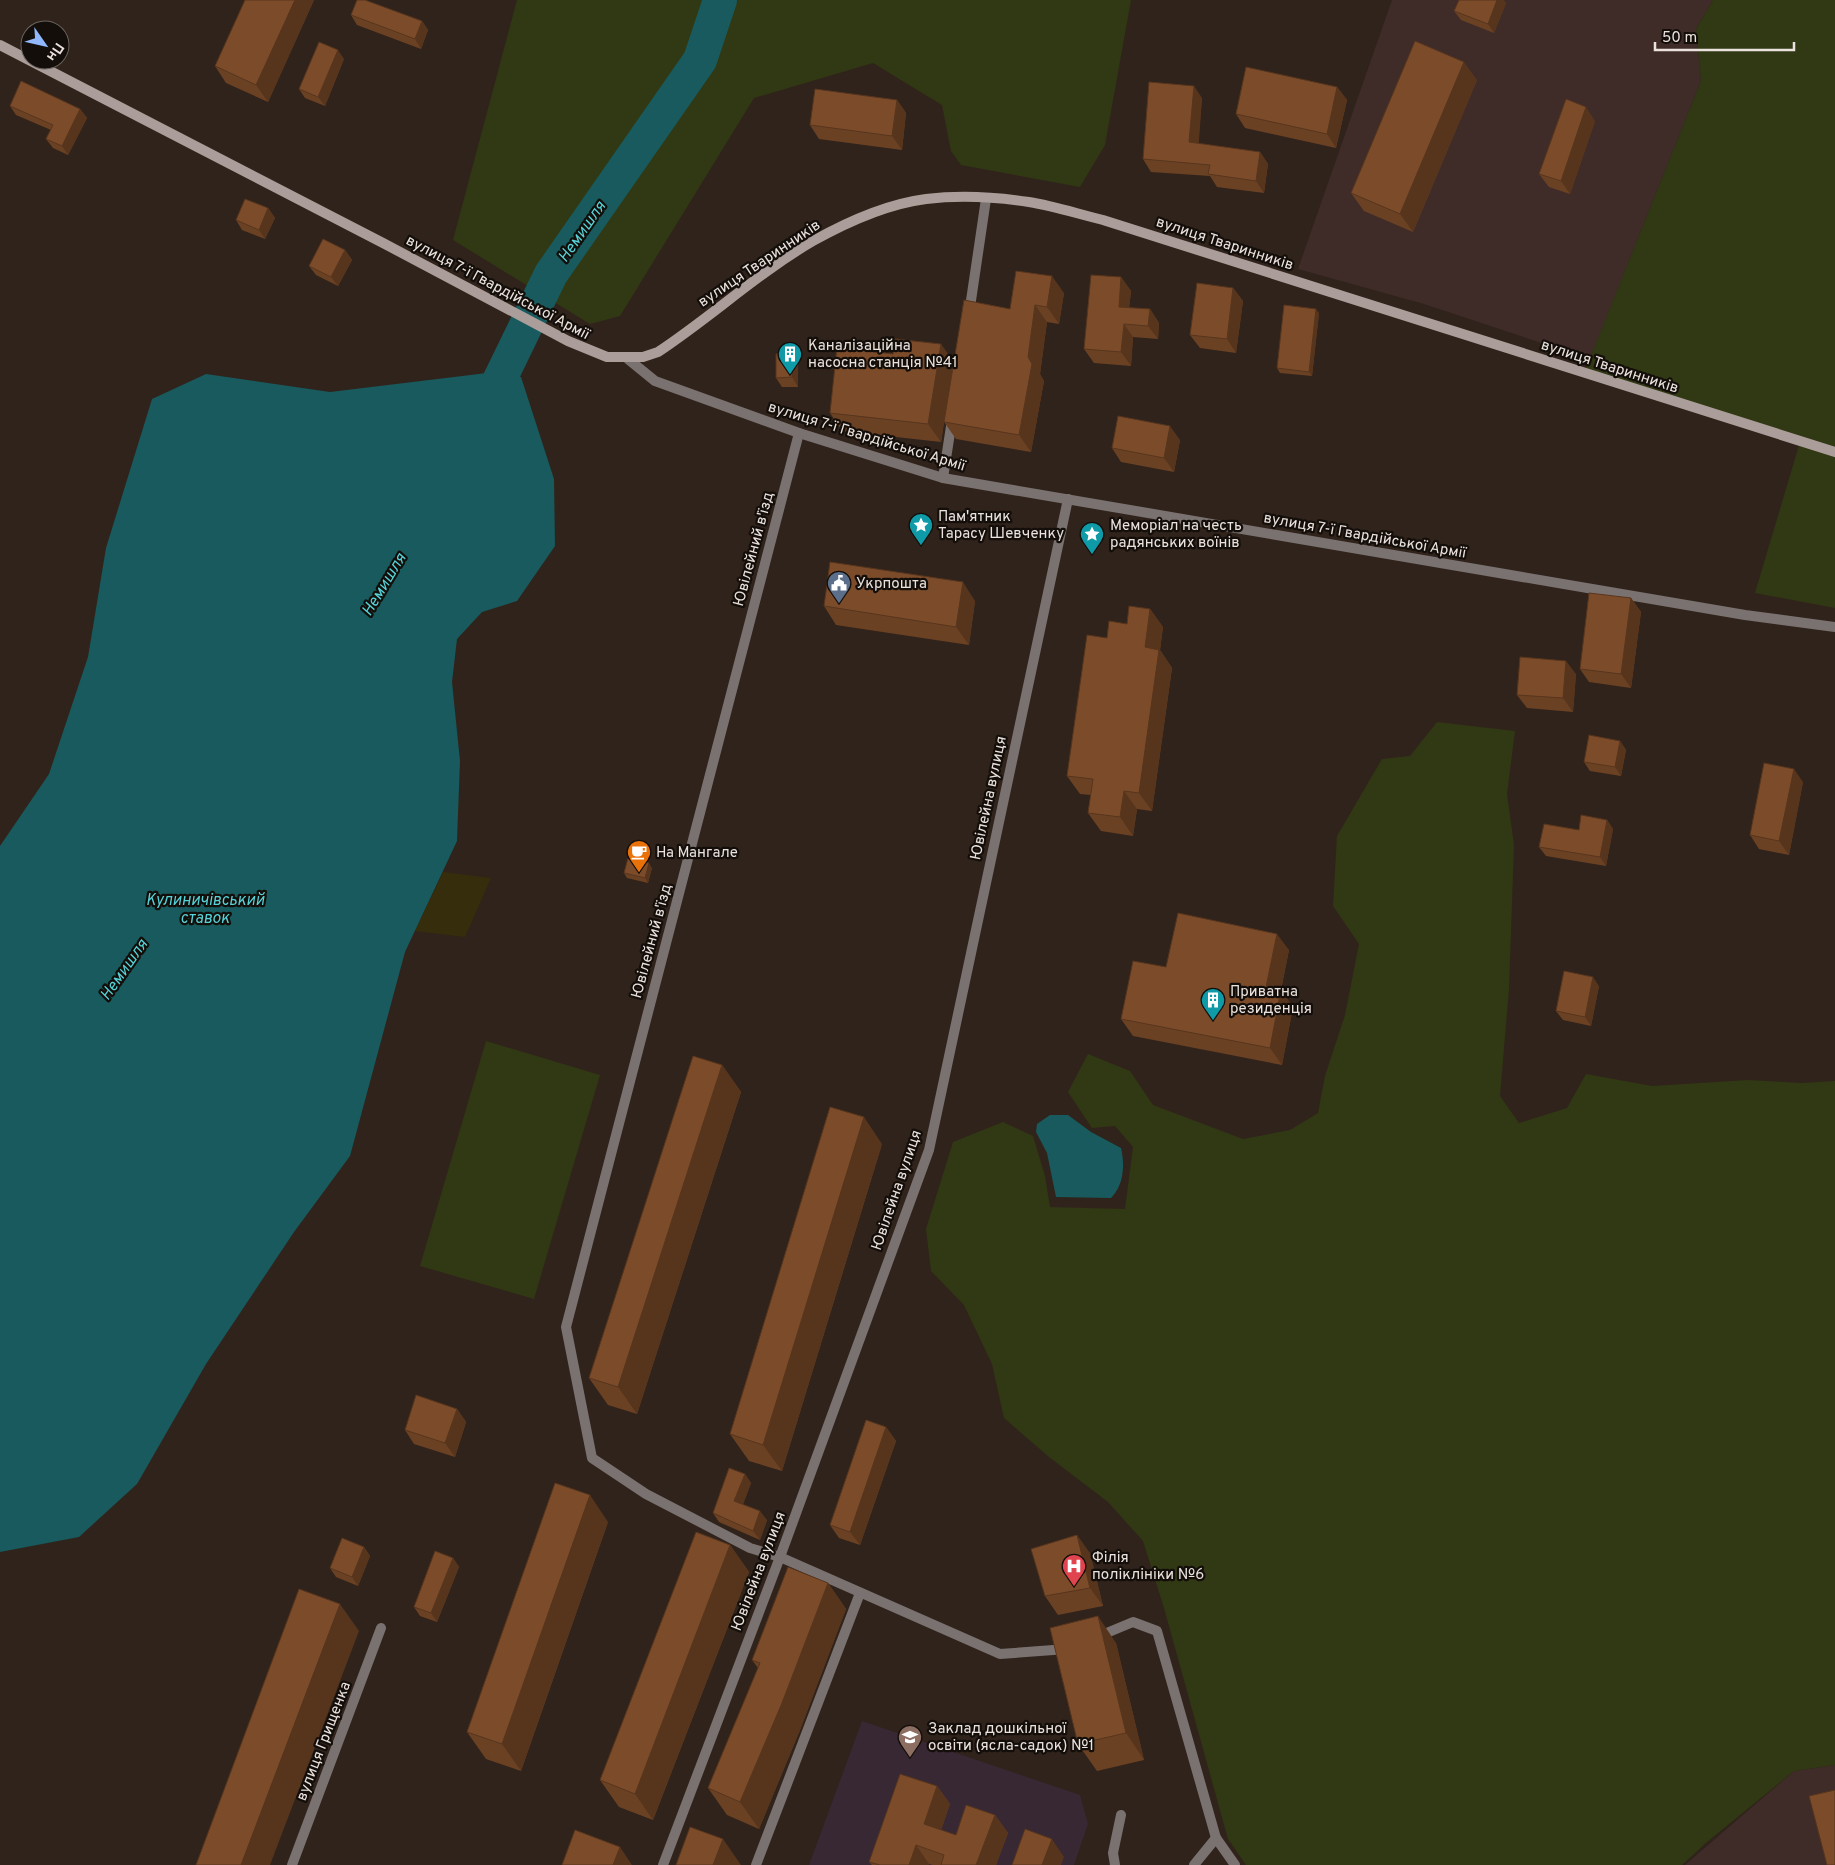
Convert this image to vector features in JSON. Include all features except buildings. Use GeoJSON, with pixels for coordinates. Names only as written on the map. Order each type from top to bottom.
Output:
{"type":"FeatureCollection","features":[{"type":"Feature","properties":{"kind":"main road","name":"вулиця 7-ї Гвардійської Армії"},"geometry":{"type":"LineString","coordinates":[[0,45],[383,243],[568,342],[608,358],[628,358]]}},
{"type":"Feature","properties":{"kind":"main road","name":"вулиця Тваринників"},"geometry":{"type":"LineString","coordinates":[[628,358],[643,357],[658,352],[782,262],[812,242],[843,226],[900,204],[926,199],[953,197],[986,198],[1029,202],[1103,220],[1835,452]]}},
{"type":"Feature","properties":{"kind":"street"},"geometry":{"type":"LineString","coordinates":[[968,320],[986,198]]}},
{"type":"Feature","properties":{"kind":"street","name":"вулиця 7-ї Гвардійської Армії"},"geometry":{"type":"LineString","coordinates":[[628,358],[655,381],[799,433],[944,478],[1745,615],[1835,627]]}},
{"type":"Feature","properties":{"kind":"street"},"geometry":{"type":"LineString","coordinates":[[944,478],[954,409]]}},
{"type":"Feature","properties":{"kind":"street","name":"Ювілейний в'їзд"},"geometry":{"type":"LineString","coordinates":[[780,1557],[750,1548],[646,1494],[592,1458],[566,1327],[799,433]]}},
{"type":"Feature","properties":{"kind":"street","name":"Ювілейна вулиця"},"geometry":{"type":"LineString","coordinates":[[663,1865],[780,1557],[929,1150],[1068,499]]}},
{"type":"Feature","properties":{"kind":"street"},"geometry":{"type":"LineString","coordinates":[[780,1557],[1000,1654],[1070,1648],[1134,1622],[1157,1631],[1216,1838],[1235,1865]]}},
{"type":"Feature","properties":{"kind":"street"},"geometry":{"type":"LineString","coordinates":[[756,1865],[860,1593]]}},
{"type":"Feature","properties":{"kind":"street","name":"вулиця Грищенка"},"geometry":{"type":"LineString","coordinates":[[292,1865],[381,1628]]}},
{"type":"Feature","properties":{"kind":"street"},"geometry":{"type":"LineString","coordinates":[[1115,1865],[1113,1852],[1121,1815]]}},
{"type":"Feature","properties":{"kind":"street"},"geometry":{"type":"LineString","coordinates":[[1194,1865],[1216,1838]]}},
{"type":"Feature","properties":{"kind":"shaded area"},"geometry":{"type":"Polygon","coordinates":[[[1392,0],[1713,0],[1696,29],[1701,81],[1590,359],[1424,304],[1298,269],[1392,0]]]}},
{"type":"Feature","properties":{"kind":"shaded area","name":"Заклад дошкільної освіти (ясла-садок) №1"},"geometry":{"type":"Polygon","coordinates":[[[862,1721],[1080,1795],[1088,1824],[1074,1865],[809,1865],[862,1721]]]}},
{"type":"Feature","properties":{"kind":"shaded area"},"geometry":{"type":"Polygon","coordinates":[[[1835,1765],[1835,1865],[1685,1865],[1794,1771],[1835,1765]]]}},
{"type":"Feature","properties":{"kind":"green space"},"geometry":{"type":"Polygon","coordinates":[[[517,0],[1131,0],[1105,145],[1080,187],[961,165],[951,151],[942,105],[873,63],[754,98],[620,316],[590,324],[453,240],[517,0]]]}},
{"type":"Feature","properties":{"kind":"green space"},"geometry":{"type":"Polygon","coordinates":[[[1713,0],[1835,0],[1835,608],[1755,593],[1800,442],[1584,373],[1701,81],[1696,29],[1713,0]]]}},
{"type":"Feature","properties":{"kind":"green space"},"geometry":{"type":"Polygon","coordinates":[[[1437,722],[1515,731],[1507,794],[1514,845],[1509,989],[1500,1096],[1519,1123],[1567,1108],[1586,1074],[1652,1086],[1748,1080],[1802,1083],[1835,1081],[1835,1765],[1794,1771],[1707,1842],[1682,1865],[1246,1865],[1228,1839],[1164,1608],[1143,1541],[1108,1502],[1049,1457],[1004,1418],[992,1364],[964,1305],[931,1271],[926,1229],[953,1142],[1003,1122],[1033,1136],[1045,1176],[1050,1207],[1125,1209],[1133,1147],[1115,1126],[1092,1128],[1068,1092],[1088,1054],[1130,1071],[1153,1105],[1243,1139],[1290,1130],[1318,1113],[1325,1076],[1345,1015],[1359,944],[1333,906],[1337,836],[1382,759],[1410,756],[1437,722]]]}},
{"type":"Feature","properties":{"kind":"green space"},"geometry":{"type":"Polygon","coordinates":[[[486,1041],[600,1075],[534,1299],[420,1266],[486,1041]]]}},
{"type":"Feature","properties":{"kind":"sand"},"geometry":{"type":"Polygon","coordinates":[[[443,872],[491,878],[465,937],[415,931],[443,872]]]}},
{"type":"Feature","properties":{"kind":"water","name":"Кулиничівський ставок"},"geometry":{"type":"Polygon","coordinates":[[[487,373],[521,377],[554,479],[555,546],[517,601],[482,612],[457,639],[452,682],[460,761],[457,841],[405,952],[350,1156],[294,1232],[206,1364],[137,1484],[79,1537],[0,1552],[0,846],[49,774],[88,657],[106,548],[152,399],[206,374],[330,392],[487,373]]]}},
{"type":"Feature","properties":{"kind":"water"},"geometry":{"type":"Polygon","coordinates":[[[1050,1115],[1068,1115],[1091,1132],[1121,1148],[1123,1161],[1121,1181],[1111,1198],[1056,1197],[1047,1153],[1036,1132],[1037,1124],[1050,1115]]]}},
{"type":"Feature","properties":{"kind":"waterway","name":"Немишля"},"geometry":{"type":"LineString","coordinates":[[482,416],[551,274],[700,60],[720,0]]}},
{"type":"Feature","properties":{"kind":"place","name":"Каналізаційна насосна станція №41"},"geometry":{"type":"Point","coordinates":[790,375]}},
{"type":"Feature","properties":{"kind":"place","name":"Пам'ятник Тарасу Шевченку"},"geometry":{"type":"Point","coordinates":[921,546]}},
{"type":"Feature","properties":{"kind":"place","name":"Меморіал на честь радянських воїнів"},"geometry":{"type":"Point","coordinates":[1092,555]}},
{"type":"Feature","properties":{"kind":"place","name":"Укрпошта"},"geometry":{"type":"Point","coordinates":[839,604]}},
{"type":"Feature","properties":{"kind":"place","name":"На Мангале"},"geometry":{"type":"Point","coordinates":[639,873]}},
{"type":"Feature","properties":{"kind":"place","name":"Приватна резиденція"},"geometry":{"type":"Point","coordinates":[1213,1021]}},
{"type":"Feature","properties":{"kind":"place","name":"Філія поліклініки №6"},"geometry":{"type":"Point","coordinates":[1074,1587]}},
{"type":"Feature","properties":{"kind":"place","name":"Заклад дошкільної освіти (ясла-садок) №1"},"geometry":{"type":"Point","coordinates":[910,1758]}}]}
